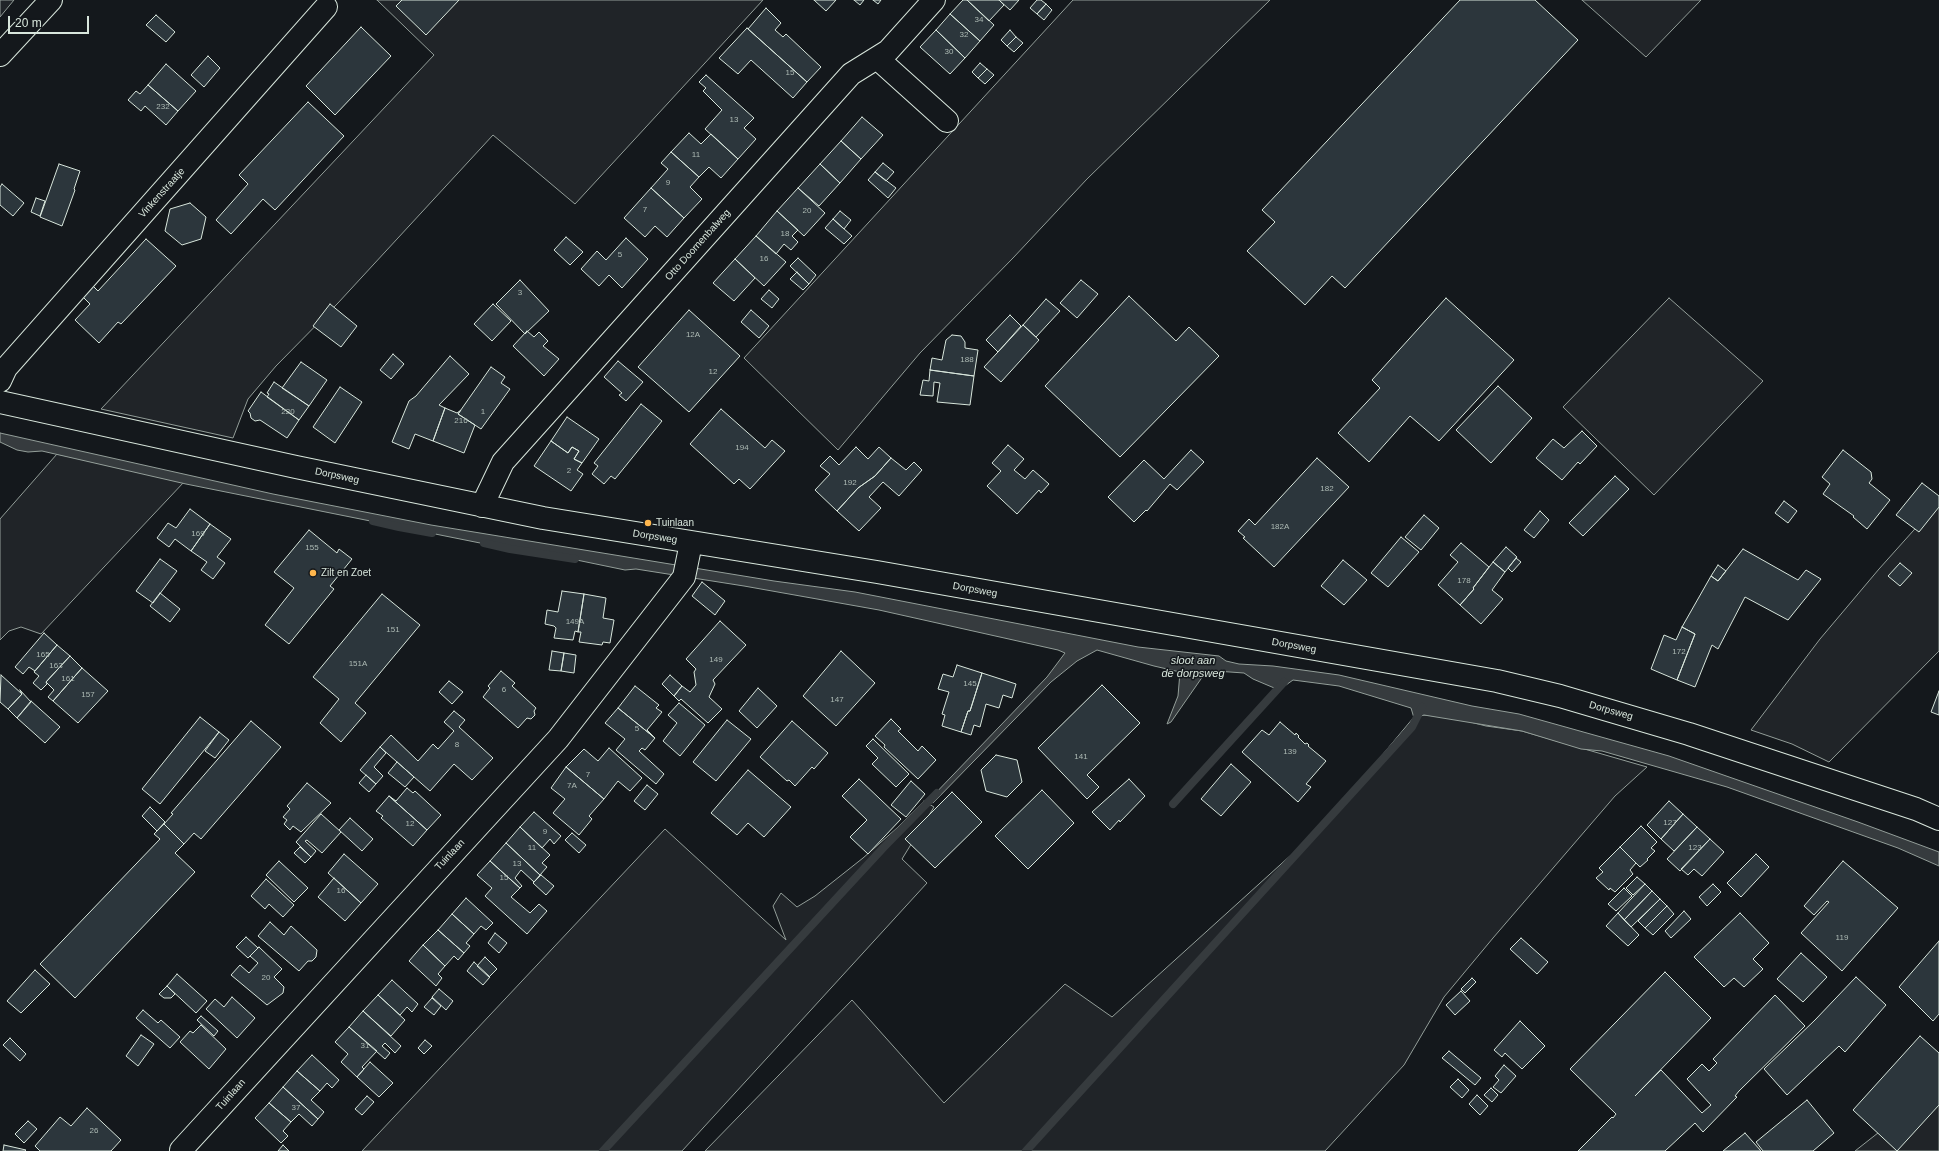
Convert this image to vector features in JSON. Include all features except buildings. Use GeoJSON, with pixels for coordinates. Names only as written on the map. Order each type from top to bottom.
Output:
{"type":"FeatureCollection","features":[{"type":"Feature","properties":{"kind":"street"},"geometry":{"type":"LineString","coordinates":[[0,55],[51,0]]}},
{"type":"Feature","properties":{"kind":"street","name":"Otto Doornenbalweg"},"geometry":{"type":"LineString","coordinates":[[482,506],[503,462],[851,74],[888,51],[934,0]]}},
{"type":"Feature","properties":{"kind":"street","name":"Vinkenstraatje"},"geometry":{"type":"LineString","coordinates":[[0,381],[6,368],[326,7]]}},
{"type":"Feature","properties":{"kind":"street"},"geometry":{"type":"LineString","coordinates":[[877,58],[947,121]]}},
{"type":"Feature","properties":{"kind":"street","name":"Dorpsweg"},"geometry":{"type":"LineString","coordinates":[[0,402],[296,467],[570,523],[877,572],[1497,681],[1560,696],[1689,734],[1901,804],[1939,819]]}},
{"type":"Feature","properties":{"kind":"street","name":"Tuinlaan"},"geometry":{"type":"LineString","coordinates":[[181,1150],[558,739],[684,576],[691,543]]}},
{"type":"Feature","properties":{"kind":"shaded area"},"geometry":{"type":"Polygon","coordinates":[[[0,0],[14,0],[0,17],[0,0]]]}},
{"type":"Feature","properties":{"kind":"shaded area"},"geometry":{"type":"Polygon","coordinates":[[[377,0],[763,0],[575,204],[493,135],[338,303],[276,366],[248,399],[233,438],[101,409],[434,55],[377,0]]]}},
{"type":"Feature","properties":{"kind":"shaded area"},"geometry":{"type":"Polygon","coordinates":[[[1073,0],[1270,0],[1087,179],[1013,258],[920,353],[838,450],[744,358],[1073,0]]]}},
{"type":"Feature","properties":{"kind":"shaded area"},"geometry":{"type":"Polygon","coordinates":[[[1582,0],[1701,0],[1646,57],[1582,0]]]}},
{"type":"Feature","properties":{"kind":"shaded area"},"geometry":{"type":"Polygon","coordinates":[[[1669,298],[1763,381],[1654,495],[1563,407],[1669,298]]]}},
{"type":"Feature","properties":{"kind":"shaded area"},"geometry":{"type":"Polygon","coordinates":[[[57,454],[184,482],[41,634],[21,627],[9,631],[0,640],[0,519],[57,454]]]}},
{"type":"Feature","properties":{"kind":"shaded area"},"geometry":{"type":"Polygon","coordinates":[[[1939,502],[1939,651],[1829,762],[1792,744],[1751,730],[1820,639],[1879,569],[1939,502]]]}},
{"type":"Feature","properties":{"kind":"shaded area"},"geometry":{"type":"Polygon","coordinates":[[[1423,715],[1451,717],[1486,726],[1522,731],[1647,767],[1615,796],[1493,938],[1444,997],[1404,1065],[1325,1151],[705,1151],[852,1000],[944,1103],[1065,984],[1112,1017],[1322,827],[1414,717],[1423,715]]]}},
{"type":"Feature","properties":{"kind":"shaded area"},"geometry":{"type":"Polygon","coordinates":[[[924,801],[934,807],[902,859],[927,883],[682,1151],[362,1151],[665,829],[786,940],[773,906],[781,893],[797,907],[815,896],[863,858],[897,828],[924,801]]]}},
{"type":"Feature","properties":{"kind":"shaded area"},"geometry":{"type":"Polygon","coordinates":[[[1939,1085],[1939,1151],[1855,1151],[1939,1085]]]}},
{"type":"Feature","properties":{"kind":"water","name":"sloot aan de dorpsweg"},"geometry":{"type":"Polygon","coordinates":[[[0,433],[273,494],[431,525],[774,581],[855,592],[1138,647],[1219,656],[1226,661],[1239,664],[1273,666],[1339,675],[1472,706],[1519,714],[1669,756],[1858,822],[1939,852],[1939,866],[1898,848],[1727,787],[1602,751],[1581,749],[1522,731],[1424,715],[1414,718],[1411,708],[1339,686],[1293,680],[1279,690],[1253,679],[1244,673],[1216,671],[1203,676],[1171,722],[1167,724],[1178,696],[1180,672],[1097,650],[1077,661],[1051,682],[933,803],[929,800],[1047,677],[1065,653],[1058,650],[879,610],[744,586],[636,569],[625,570],[567,558],[505,548],[186,484],[42,451],[28,452],[17,450],[0,442],[0,433]]]}},
{"type":"Feature","properties":{"kind":"waterway"},"geometry":{"type":"LineString","coordinates":[[373,521],[432,533]]}},
{"type":"Feature","properties":{"kind":"waterway"},"geometry":{"type":"LineString","coordinates":[[484,543],[510,549],[575,559]]}},
{"type":"Feature","properties":{"kind":"waterway"},"geometry":{"type":"LineString","coordinates":[[1173,804],[1284,682]]}},
{"type":"Feature","properties":{"kind":"waterway"},"geometry":{"type":"LineString","coordinates":[[1026,1151],[1412,727],[1422,707]]}},
{"type":"Feature","properties":{"kind":"waterway"},"geometry":{"type":"LineString","coordinates":[[603,1151],[884,847],[937,793]]}},
{"type":"Feature","properties":{"kind":"place","name":"Tuinlaan"},"geometry":{"type":"Point","coordinates":[648,523]}},
{"type":"Feature","properties":{"kind":"place","name":"Zilt en Zoet"},"geometry":{"type":"Point","coordinates":[313,573]}}]}
